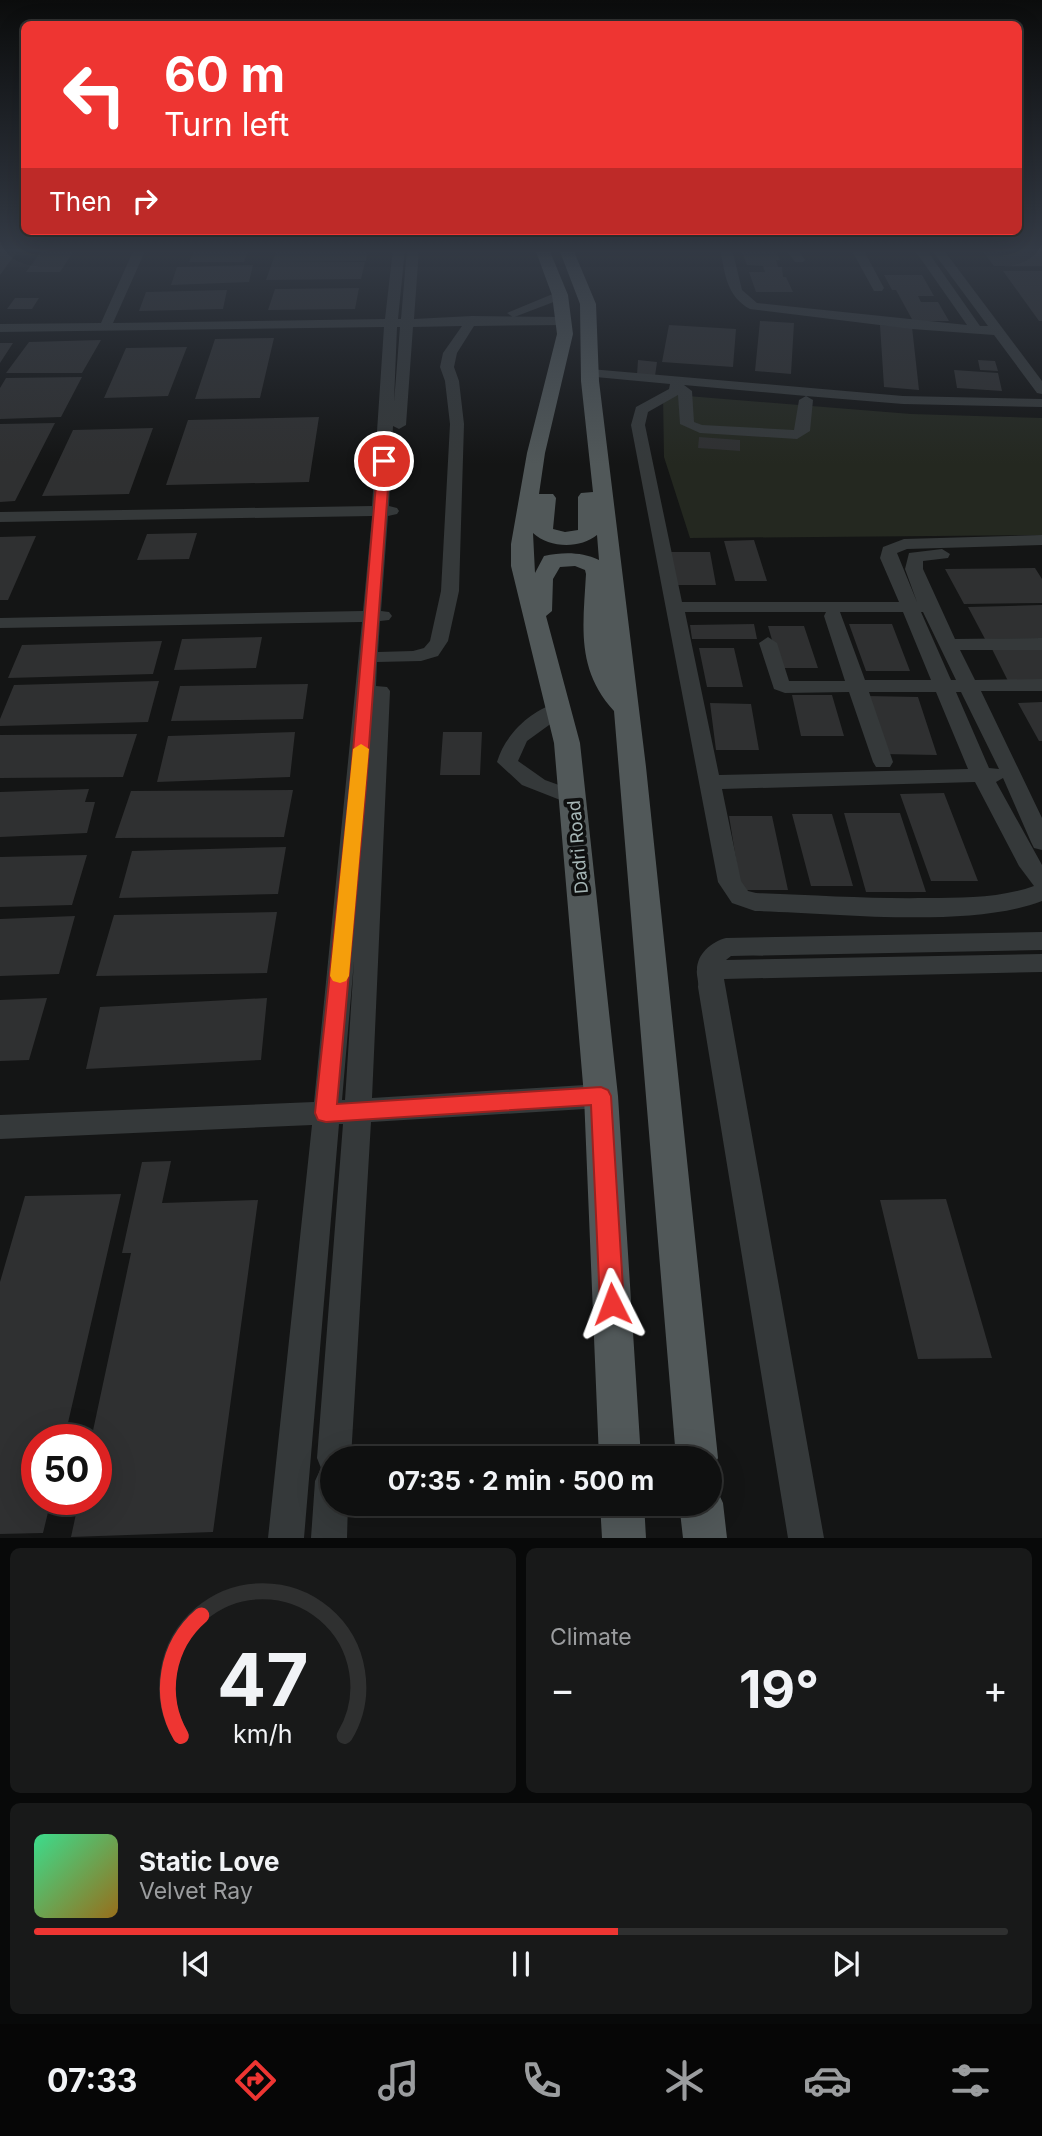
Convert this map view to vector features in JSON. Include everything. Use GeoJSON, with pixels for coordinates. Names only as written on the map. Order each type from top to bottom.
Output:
{"type":"FeatureCollection","features":[{"type":"Feature","properties":{"kind":"main road","name":"Dadri Road"},"geometry":{"type":"LineString","coordinates":[[563,321],[565,334],[561,357],[536,453],[521,544],[522,566],[540,644],[560,708],[573,799],[601,1096],[619,1446]]}},
{"type":"Feature","properties":{"kind":"main road"},"geometry":{"type":"LineString","coordinates":[[588,321],[590,378],[633,767],[696,1446]]}},
{"type":"Feature","properties":{"kind":"main road"},"geometry":{"type":"LineString","coordinates":[[536,453],[545,463],[550,475],[542,531],[560,538],[572,539],[588,533],[587,479],[600,457]]}},
{"type":"Feature","properties":{"kind":"main road"},"geometry":{"type":"LineString","coordinates":[[540,644],[542,579],[548,565],[552,561],[566,558],[594,566],[597,574],[595,632],[605,683],[625,709]]}},
{"type":"Feature","properties":{"kind":"main road"},"geometry":{"type":"LineString","coordinates":[[623,1516],[624,1538]]}},
{"type":"Feature","properties":{"kind":"main road"},"geometry":{"type":"LineString","coordinates":[[702,1516],[705,1538]]}},
{"type":"Feature","properties":{"kind":"street"},"geometry":{"type":"LineString","coordinates":[[0,326],[296,321]]}},
{"type":"Feature","properties":{"kind":"street"},"geometry":{"type":"LineString","coordinates":[[286,1538],[358,786],[377,616],[400,321]]}},
{"type":"Feature","properties":{"kind":"street"},"geometry":{"type":"LineString","coordinates":[[381,657],[414,657],[431,652],[439,641],[450,592],[457,424],[452,381],[447,367],[450,353],[471,321]]}},
{"type":"Feature","properties":{"kind":"street"},"geometry":{"type":"LineString","coordinates":[[897,321],[998,331]]}},
{"type":"Feature","properties":{"kind":"street"},"geometry":{"type":"LineString","coordinates":[[970,321],[976,329]]}},
{"type":"Feature","properties":{"kind":"street"},"geometry":{"type":"LineString","coordinates":[[990,321],[1042,390]]}},
{"type":"Feature","properties":{"kind":"street"},"geometry":{"type":"LineString","coordinates":[[1005,321],[1042,369]]}},
{"type":"Feature","properties":{"kind":"street"},"geometry":{"type":"LineString","coordinates":[[590,378],[806,400],[824,397],[907,409],[1042,410]]}},
{"type":"Feature","properties":{"kind":"street"},"geometry":{"type":"LineString","coordinates":[[680,387],[687,424],[700,429],[797,435],[803,431],[806,400]]}},
{"type":"Feature","properties":{"kind":"street"},"geometry":{"type":"LineString","coordinates":[[1042,403],[824,397],[680,387],[641,410],[638,425],[730,883],[740,897],[755,902],[950,906],[1017,902],[1033,898],[1042,892]]}},
{"type":"Feature","properties":{"kind":"street"},"geometry":{"type":"LineString","coordinates":[[0,517],[386,511]]}},
{"type":"Feature","properties":{"kind":"street"},"geometry":{"type":"LineString","coordinates":[[1042,540],[889,551],[888,558],[919,607],[948,645],[1042,842]]}},
{"type":"Feature","properties":{"kind":"street"},"geometry":{"type":"LineString","coordinates":[[910,551],[938,554],[1042,554]]}},
{"type":"Feature","properties":{"kind":"street"},"geometry":{"type":"LineString","coordinates":[[676,607],[919,607]]}},
{"type":"Feature","properties":{"kind":"street"},"geometry":{"type":"LineString","coordinates":[[919,607],[942,685],[982,776],[1030,866],[1042,880]]}},
{"type":"Feature","properties":{"kind":"street"},"geometry":{"type":"LineString","coordinates":[[335,1446],[358,1111],[381,657],[377,616]]}},
{"type":"Feature","properties":{"kind":"street"},"geometry":{"type":"LineString","coordinates":[[0,623],[377,616]]}},
{"type":"Feature","properties":{"kind":"street"},"geometry":{"type":"LineString","coordinates":[[833,616],[883,762]]}},
{"type":"Feature","properties":{"kind":"street"},"geometry":{"type":"LineString","coordinates":[[768,643],[782,686],[1042,685]]}},
{"type":"Feature","properties":{"kind":"street"},"geometry":{"type":"LineString","coordinates":[[948,645],[1042,644]]}},
{"type":"Feature","properties":{"kind":"street"},"geometry":{"type":"LineString","coordinates":[[560,708],[521,733],[509,748],[507,762],[519,775],[537,786],[573,799]]}},
{"type":"Feature","properties":{"kind":"street"},"geometry":{"type":"LineString","coordinates":[[709,782],[1012,775]]}},
{"type":"Feature","properties":{"kind":"street"},"geometry":{"type":"LineString","coordinates":[[806,1538],[709,970],[712,958],[726,947],[1042,941]]}},
{"type":"Feature","properties":{"kind":"street"},"geometry":{"type":"LineString","coordinates":[[709,970],[1042,964]]}},
{"type":"Feature","properties":{"kind":"street"},"geometry":{"type":"LineString","coordinates":[[0,1127],[326,1113],[601,1096]]}},
{"type":"Feature","properties":{"kind":"street"},"geometry":{"type":"LineString","coordinates":[[329,1538],[330,1516]]}},
{"type":"Feature","properties":{"kind":"shaded area"},"geometry":{"type":"Polygon","coordinates":[[[663,394],[911,414],[1042,418],[1042,535],[690,538],[664,457],[663,394]]]}},
{"type":"Feature","properties":{"kind":"building"},"geometry":{"type":"Polygon","coordinates":[[[760,321],[794,323],[791,374],[755,371],[760,321]]]}},
{"type":"Feature","properties":{"kind":"building"},"geometry":{"type":"Polygon","coordinates":[[[669,325],[736,329],[733,367],[662,362],[669,325]]]}},
{"type":"Feature","properties":{"kind":"building"},"geometry":{"type":"Polygon","coordinates":[[[880,325],[912,327],[919,390],[884,387],[880,325]]]}},
{"type":"Feature","properties":{"kind":"building"},"geometry":{"type":"Polygon","coordinates":[[[274,338],[260,398],[195,399],[215,339],[274,338]]]}},
{"type":"Feature","properties":{"kind":"building"},"geometry":{"type":"Polygon","coordinates":[[[101,340],[82,373],[6,373],[29,342],[101,340]]]}},
{"type":"Feature","properties":{"kind":"building"},"geometry":{"type":"Polygon","coordinates":[[[0,343],[13,343],[0,363],[0,343]]]}},
{"type":"Feature","properties":{"kind":"building"},"geometry":{"type":"Polygon","coordinates":[[[187,347],[168,396],[104,398],[126,348],[187,347]]]}},
{"type":"Feature","properties":{"kind":"building"},"geometry":{"type":"Polygon","coordinates":[[[638,360],[657,362],[655,376],[637,375],[638,360]]]}},
{"type":"Feature","properties":{"kind":"building"},"geometry":{"type":"Polygon","coordinates":[[[978,360],[995,361],[998,371],[980,370],[978,360]]]}},
{"type":"Feature","properties":{"kind":"building"},"geometry":{"type":"Polygon","coordinates":[[[954,370],[998,373],[1002,391],[957,388],[954,370]]]}},
{"type":"Feature","properties":{"kind":"building"},"geometry":{"type":"Polygon","coordinates":[[[82,377],[61,417],[0,419],[0,388],[6,378],[82,377]]]}},
{"type":"Feature","properties":{"kind":"building"},"geometry":{"type":"Polygon","coordinates":[[[319,417],[309,482],[166,485],[188,420],[319,417]]]}},
{"type":"Feature","properties":{"kind":"building"},"geometry":{"type":"Polygon","coordinates":[[[55,423],[15,501],[0,502],[0,424],[55,423]]]}},
{"type":"Feature","properties":{"kind":"building"},"geometry":{"type":"Polygon","coordinates":[[[153,428],[129,494],[42,496],[73,430],[153,428]]]}},
{"type":"Feature","properties":{"kind":"building"},"geometry":{"type":"Polygon","coordinates":[[[699,437],[740,440],[740,451],[698,448],[699,437]]]}},
{"type":"Feature","properties":{"kind":"building"},"geometry":{"type":"Polygon","coordinates":[[[197,533],[189,559],[137,560],[147,534],[197,533]]]}},
{"type":"Feature","properties":{"kind":"building"},"geometry":{"type":"Polygon","coordinates":[[[36,536],[8,600],[0,600],[0,537],[36,536]]]}},
{"type":"Feature","properties":{"kind":"building"},"geometry":{"type":"Polygon","coordinates":[[[754,540],[767,581],[735,581],[724,541],[754,540]]]}},
{"type":"Feature","properties":{"kind":"building"},"geometry":{"type":"Polygon","coordinates":[[[670,552],[710,552],[716,585],[674,585],[670,552]]]}},
{"type":"Feature","properties":{"kind":"building"},"geometry":{"type":"Polygon","coordinates":[[[1035,568],[1042,579],[1042,603],[964,604],[945,569],[1035,568]]]}},
{"type":"Feature","properties":{"kind":"building"},"geometry":{"type":"Polygon","coordinates":[[[1042,605],[1042,638],[985,639],[968,607],[1042,605]]]}},
{"type":"Feature","properties":{"kind":"building"},"geometry":{"type":"Polygon","coordinates":[[[754,624],[757,639],[692,639],[690,625],[754,624]]]}},
{"type":"Feature","properties":{"kind":"building"},"geometry":{"type":"Polygon","coordinates":[[[849,624],[892,624],[910,671],[866,671],[849,624]]]}},
{"type":"Feature","properties":{"kind":"building"},"geometry":{"type":"Polygon","coordinates":[[[768,626],[804,626],[818,668],[780,668],[768,626]]]}},
{"type":"Feature","properties":{"kind":"building"},"geometry":{"type":"Polygon","coordinates":[[[262,637],[256,668],[174,670],[182,639],[262,637]]]}},
{"type":"Feature","properties":{"kind":"building"},"geometry":{"type":"Polygon","coordinates":[[[162,641],[153,674],[8,678],[22,645],[162,641]]]}},
{"type":"Feature","properties":{"kind":"building"},"geometry":{"type":"Polygon","coordinates":[[[991,647],[1042,647],[1042,682],[1009,683],[991,647]]]}},
{"type":"Feature","properties":{"kind":"building"},"geometry":{"type":"Polygon","coordinates":[[[699,648],[734,648],[743,687],[707,687],[699,648]]]}},
{"type":"Feature","properties":{"kind":"building"},"geometry":{"type":"Polygon","coordinates":[[[159,681],[148,722],[0,726],[0,719],[14,685],[159,681]]]}},
{"type":"Feature","properties":{"kind":"building"},"geometry":{"type":"Polygon","coordinates":[[[308,684],[303,719],[171,721],[180,686],[308,684]]]}},
{"type":"Feature","properties":{"kind":"building"},"geometry":{"type":"Polygon","coordinates":[[[792,695],[832,695],[844,736],[801,736],[792,695]]]}},
{"type":"Feature","properties":{"kind":"building"},"geometry":{"type":"Polygon","coordinates":[[[867,696],[918,697],[937,755],[883,754],[867,696]]]}},
{"type":"Feature","properties":{"kind":"building"},"geometry":{"type":"Polygon","coordinates":[[[1042,702],[1042,741],[1039,741],[1018,703],[1042,702]]]}},
{"type":"Feature","properties":{"kind":"building"},"geometry":{"type":"Polygon","coordinates":[[[710,703],[751,704],[759,750],[716,750],[710,703]]]}},
{"type":"Feature","properties":{"kind":"building"},"geometry":{"type":"Polygon","coordinates":[[[295,732],[290,777],[157,782],[168,736],[295,732]]]}},
{"type":"Feature","properties":{"kind":"building"},"geometry":{"type":"Polygon","coordinates":[[[443,732],[482,732],[480,775],[440,775],[443,732]]]}},
{"type":"Feature","properties":{"kind":"building"},"geometry":{"type":"Polygon","coordinates":[[[137,734],[123,777],[0,778],[0,735],[137,734]]]}},
{"type":"Feature","properties":{"kind":"building"},"geometry":{"type":"Polygon","coordinates":[[[89,789],[85,802],[95,802],[87,833],[0,837],[0,792],[89,789]]]}},
{"type":"Feature","properties":{"kind":"building"},"geometry":{"type":"Polygon","coordinates":[[[293,790],[284,837],[115,838],[131,791],[293,790]]]}},
{"type":"Feature","properties":{"kind":"building"},"geometry":{"type":"Polygon","coordinates":[[[944,793],[978,881],[931,881],[900,794],[944,793]]]}},
{"type":"Feature","properties":{"kind":"building"},"geometry":{"type":"Polygon","coordinates":[[[844,813],[900,813],[926,892],[866,892],[844,813]]]}},
{"type":"Feature","properties":{"kind":"building"},"geometry":{"type":"Polygon","coordinates":[[[792,814],[832,814],[853,886],[811,886],[792,814]]]}},
{"type":"Feature","properties":{"kind":"building"},"geometry":{"type":"Polygon","coordinates":[[[729,816],[772,816],[788,890],[741,890],[729,816]]]}},
{"type":"Feature","properties":{"kind":"building"},"geometry":{"type":"Polygon","coordinates":[[[286,847],[278,894],[119,898],[132,851],[286,847]]]}},
{"type":"Feature","properties":{"kind":"building"},"geometry":{"type":"Polygon","coordinates":[[[87,855],[72,905],[0,907],[0,857],[87,855]]]}},
{"type":"Feature","properties":{"kind":"building"},"geometry":{"type":"Polygon","coordinates":[[[277,912],[267,973],[96,976],[114,915],[277,912]]]}},
{"type":"Feature","properties":{"kind":"building"},"geometry":{"type":"Polygon","coordinates":[[[75,916],[59,974],[0,976],[0,919],[75,916]]]}},
{"type":"Feature","properties":{"kind":"building"},"geometry":{"type":"Polygon","coordinates":[[[47,998],[29,1060],[0,1061],[0,1000],[47,998]]]}},
{"type":"Feature","properties":{"kind":"building"},"geometry":{"type":"Polygon","coordinates":[[[267,998],[261,1060],[86,1069],[100,1007],[267,998]]]}},
{"type":"Feature","properties":{"kind":"building"},"geometry":{"type":"Polygon","coordinates":[[[171,1161],[162,1203],[258,1200],[213,1532],[71,1537],[76,1515],[112,1515],[112,1424],[94,1424],[131,1253],[122,1253],[142,1162],[171,1161]]]}},
{"type":"Feature","properties":{"kind":"building"},"geometry":{"type":"Polygon","coordinates":[[[121,1194],[68,1424],[21,1424],[21,1515],[47,1515],[43,1533],[0,1534],[0,1282],[25,1196],[121,1194]]]}},
{"type":"Feature","properties":{"kind":"building"},"geometry":{"type":"Polygon","coordinates":[[[946,1199],[992,1358],[918,1359],[880,1200],[946,1199]]]}},
{"type":"Feature","properties":{"kind":"slow traffic"},"geometry":{"type":"LineString","coordinates":[[340,976],[361,749]]}},
{"type":"Feature","properties":{"kind":"route"},"geometry":{"type":"LineString","coordinates":[[384,461],[358,786],[326,1113],[601,1096],[612,1304]]}}]}
